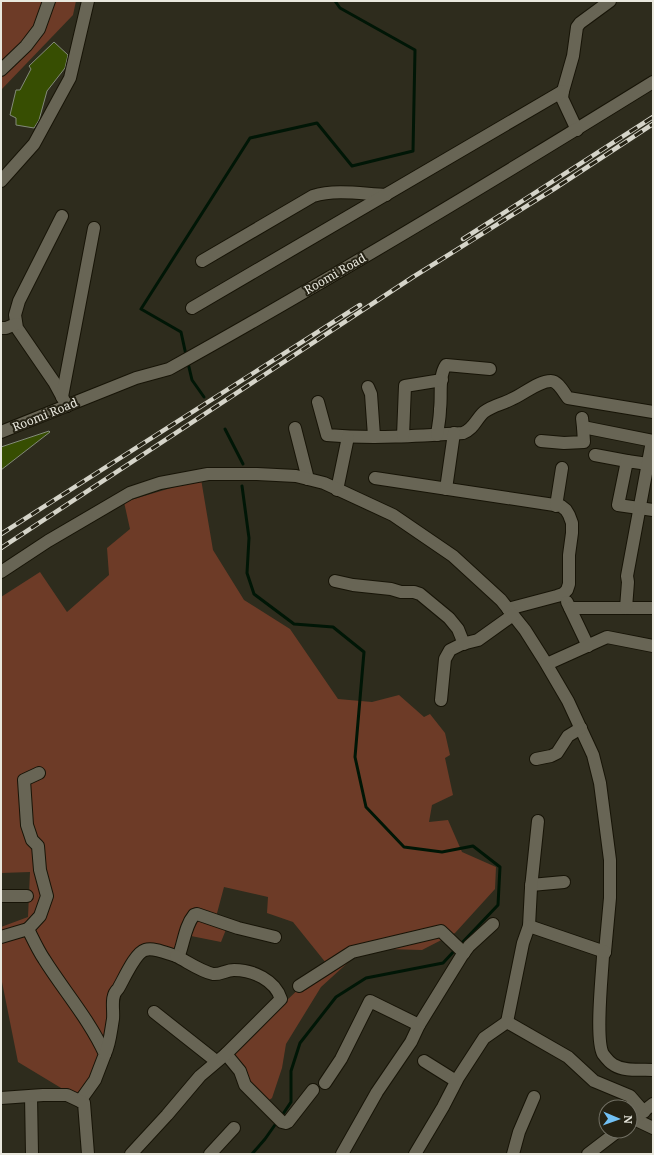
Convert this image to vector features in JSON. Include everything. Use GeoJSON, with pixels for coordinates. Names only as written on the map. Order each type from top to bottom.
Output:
{"type":"FeatureCollection","features":[{"type":"Feature","properties":{"kind":"street"},"geometry":{"type":"LineString","coordinates":[[1,70],[26,46],[39,29],[49,1]]}},
{"type":"Feature","properties":{"kind":"street"},"geometry":{"type":"LineString","coordinates":[[1,181],[34,144],[70,78],[88,1]]}},
{"type":"Feature","properties":{"kind":"street"},"geometry":{"type":"LineString","coordinates":[[576,130],[562,98],[573,56],[577,27],[580,23],[610,1]]}},
{"type":"Feature","properties":{"kind":"street","name":"Roomi Road"},"geometry":{"type":"LineString","coordinates":[[1,432],[64,401],[169,369],[349,267],[653,82]]}},
{"type":"Feature","properties":{"kind":"street"},"geometry":{"type":"LineString","coordinates":[[192,308],[563,91]]}},
{"type":"Feature","properties":{"kind":"street"},"geometry":{"type":"LineString","coordinates":[[202,261],[313,196],[324,193],[341,192],[386,195]]}},
{"type":"Feature","properties":{"kind":"street"},"geometry":{"type":"LineString","coordinates":[[62,216],[19,301],[15,315],[17,328],[50,376],[64,401]]}},
{"type":"Feature","properties":{"kind":"street"},"geometry":{"type":"LineString","coordinates":[[64,401],[94,228]]}},
{"type":"Feature","properties":{"kind":"street"},"geometry":{"type":"LineString","coordinates":[[1,328],[6,328],[16,324]]}},
{"type":"Feature","properties":{"kind":"street"},"geometry":{"type":"LineString","coordinates":[[436,435],[442,380],[446,365],[490,369]]}},
{"type":"Feature","properties":{"kind":"street"},"geometry":{"type":"LineString","coordinates":[[403,436],[405,386],[442,380]]}},
{"type":"Feature","properties":{"kind":"street"},"geometry":{"type":"LineString","coordinates":[[318,402],[327,435],[348,437],[436,435],[469,431],[484,412],[498,404],[512,400],[540,384],[552,381],[557,383],[568,398],[653,412]]}},
{"type":"Feature","properties":{"kind":"street"},"geometry":{"type":"LineString","coordinates":[[368,386],[371,394],[374,436]]}},
{"type":"Feature","properties":{"kind":"street"},"geometry":{"type":"LineString","coordinates":[[541,441],[564,443],[584,442],[582,422],[653,441],[627,576],[626,608]]}},
{"type":"Feature","properties":{"kind":"street"},"geometry":{"type":"LineString","coordinates":[[295,428],[308,479]]}},
{"type":"Feature","properties":{"kind":"street"},"geometry":{"type":"LineString","coordinates":[[446,489],[454,433]]}},
{"type":"Feature","properties":{"kind":"street"},"geometry":{"type":"LineString","coordinates":[[337,490],[348,437]]}},
{"type":"Feature","properties":{"kind":"street"},"geometry":{"type":"LineString","coordinates":[[595,455],[648,464]]}},
{"type":"Feature","properties":{"kind":"street"},"geometry":{"type":"LineString","coordinates":[[627,461],[618,505],[653,510]]}},
{"type":"Feature","properties":{"kind":"street"},"geometry":{"type":"LineString","coordinates":[[556,506],[562,468]]}},
{"type":"Feature","properties":{"kind":"street"},"geometry":{"type":"LineString","coordinates":[[1,572],[130,493],[160,483],[208,474],[296,476],[324,483],[392,515],[453,556],[501,600],[525,630],[547,664],[568,701],[593,755],[600,783],[610,860],[610,898],[605,952],[603,956],[600,1011],[601,1044],[603,1054],[613,1065],[619,1068],[653,1070]]}},
{"type":"Feature","properties":{"kind":"street"},"geometry":{"type":"LineString","coordinates":[[375,478],[561,506],[566,510],[572,523],[569,555],[569,584],[567,590],[563,594],[511,612],[478,640],[454,647],[450,650],[445,659],[441,700]]}},
{"type":"Feature","properties":{"kind":"street"},"geometry":{"type":"LineString","coordinates":[[335,581],[352,585],[420,594],[450,618],[458,629],[464,644]]}},
{"type":"Feature","properties":{"kind":"street"},"geometry":{"type":"LineString","coordinates":[[563,594],[588,646]]}},
{"type":"Feature","properties":{"kind":"street"},"geometry":{"type":"LineString","coordinates":[[570,608],[653,608]]}},
{"type":"Feature","properties":{"kind":"street"},"geometry":{"type":"LineString","coordinates":[[547,664],[607,637],[653,646]]}},
{"type":"Feature","properties":{"kind":"street"},"geometry":{"type":"LineString","coordinates":[[536,759],[551,756],[557,753],[568,736],[581,728]]}},
{"type":"Feature","properties":{"kind":"street"},"geometry":{"type":"LineString","coordinates":[[1,937],[28,929],[40,916],[47,896],[40,870],[38,846],[32,840],[28,825],[24,780],[39,773]]}},
{"type":"Feature","properties":{"kind":"street"},"geometry":{"type":"LineString","coordinates":[[416,1154],[456,1081],[484,1038],[507,1022],[523,943],[529,926],[531,885],[538,821]]}},
{"type":"Feature","properties":{"kind":"street"},"geometry":{"type":"LineString","coordinates":[[531,885],[564,882]]}},
{"type":"Feature","properties":{"kind":"street"},"geometry":{"type":"LineString","coordinates":[[1,896],[27,896]]}},
{"type":"Feature","properties":{"kind":"street"},"geometry":{"type":"LineString","coordinates":[[176,956],[179,955],[186,931],[192,918],[197,914],[238,928],[275,937]]}},
{"type":"Feature","properties":{"kind":"street"},"geometry":{"type":"LineString","coordinates":[[342,1154],[377,1092],[411,1042],[419,1025],[464,953],[469,946],[493,924]]}},
{"type":"Feature","properties":{"kind":"street"},"geometry":{"type":"LineString","coordinates":[[529,926],[605,952]]}},
{"type":"Feature","properties":{"kind":"street"},"geometry":{"type":"LineString","coordinates":[[28,929],[43,958],[71,997],[96,1036],[105,1054]]}},
{"type":"Feature","properties":{"kind":"street"},"geometry":{"type":"LineString","coordinates":[[299,986],[352,952],[441,931],[464,953]]}},
{"type":"Feature","properties":{"kind":"street"},"geometry":{"type":"LineString","coordinates":[[80,1101],[95,1080],[108,1045],[113,1018],[113,997],[115,992],[135,959],[144,950],[159,951],[176,956],[213,974],[220,974],[226,971],[234,970],[256,973],[265,979],[281,997],[281,999],[221,1058],[200,1076],[131,1154]]}},
{"type":"Feature","properties":{"kind":"street"},"geometry":{"type":"LineString","coordinates":[[325,1083],[341,1058],[370,1001],[419,1025]]}},
{"type":"Feature","properties":{"kind":"street"},"geometry":{"type":"LineString","coordinates":[[154,1012],[240,1071],[245,1085],[282,1122],[288,1122],[313,1090]]}},
{"type":"Feature","properties":{"kind":"street"},"geometry":{"type":"LineString","coordinates":[[507,1022],[568,1057],[594,1081],[630,1096],[640,1114],[653,1128]]}},
{"type":"Feature","properties":{"kind":"street"},"geometry":{"type":"LineString","coordinates":[[424,1061],[456,1081]]}},
{"type":"Feature","properties":{"kind":"street"},"geometry":{"type":"LineString","coordinates":[[1,1098],[67,1095],[84,1103],[88,1154]]}},
{"type":"Feature","properties":{"kind":"street"},"geometry":{"type":"LineString","coordinates":[[31,1096],[32,1154]]}},
{"type":"Feature","properties":{"kind":"street"},"geometry":{"type":"LineString","coordinates":[[513,1154],[534,1097]]}},
{"type":"Feature","properties":{"kind":"street"},"geometry":{"type":"LineString","coordinates":[[210,1154],[234,1128]]}},
{"type":"Feature","properties":{"kind":"street"},"geometry":{"type":"LineString","coordinates":[[588,1154],[608,1139]]}},
{"type":"Feature","properties":{"kind":"shaded area"},"geometry":{"type":"Polygon","coordinates":[[[1,1],[76,1],[73,15],[1,90],[1,1]]]}},
{"type":"Feature","properties":{"kind":"shaded area"},"geometry":{"type":"Polygon","coordinates":[[[201,479],[213,550],[244,600],[290,629],[338,699],[372,702],[399,695],[424,717],[430,714],[445,733],[450,755],[445,758],[453,795],[432,805],[429,822],[448,820],[462,852],[496,867],[495,889],[455,933],[422,950],[386,949],[354,957],[321,987],[286,1044],[282,1068],[272,1098],[262,1105],[229,1058],[326,963],[293,922],[267,913],[268,897],[224,887],[216,917],[227,927],[221,942],[181,934],[171,954],[146,953],[116,1002],[116,1041],[76,1097],[18,1062],[1,977],[1,927],[28,917],[30,872],[1,873],[1,597],[40,572],[67,612],[109,575],[107,548],[130,529],[124,502],[201,479]]]}},
{"type":"Feature","properties":{"kind":"building"},"geometry":{"type":"Polygon","coordinates":[[[54,42],[68,55],[65,68],[47,91],[39,120],[34,128],[16,125],[16,118],[10,115],[16,90],[20,90],[31,69],[29,66],[54,42]]]}},
{"type":"Feature","properties":{"kind":"building"},"geometry":{"type":"Polygon","coordinates":[[[49,431],[50,432],[1,470],[1,447],[49,431]]]}},
{"type":"Feature","properties":{"kind":"waterway"},"geometry":{"type":"LineString","coordinates":[[186,355],[181,332],[141,309],[250,138],[317,123],[352,166],[413,151],[415,50],[340,8],[335,1]]}},
{"type":"Feature","properties":{"kind":"waterway"},"geometry":{"type":"LineString","coordinates":[[188,363],[192,380],[204,397]]}},
{"type":"Feature","properties":{"kind":"waterway"},"geometry":{"type":"LineString","coordinates":[[225,429],[243,464]]}},
{"type":"Feature","properties":{"kind":"waterway"},"geometry":{"type":"LineString","coordinates":[[242,486],[249,538],[247,573],[254,594],[294,624],[333,627],[364,652],[355,757],[366,807],[404,847],[442,852],[473,846],[500,867],[498,905],[460,945]]}},
{"type":"Feature","properties":{"kind":"waterway"},"geometry":{"type":"LineString","coordinates":[[281,1117],[291,1102],[291,1071],[300,1043],[336,997],[366,978],[443,963],[456,949]]}},
{"type":"Feature","properties":{"kind":"waterway"},"geometry":{"type":"LineString","coordinates":[[252,1154],[277,1122]]}},
{"type":"Feature","properties":{"kind":"railway"},"geometry":{"type":"LineString","coordinates":[[463,239],[653,117]]}},
{"type":"Feature","properties":{"kind":"railway"},"geometry":{"type":"LineString","coordinates":[[1,548],[413,277],[554,189],[653,124]]}},
{"type":"Feature","properties":{"kind":"railway"},"geometry":{"type":"LineString","coordinates":[[1,534],[360,305]]}}]}
